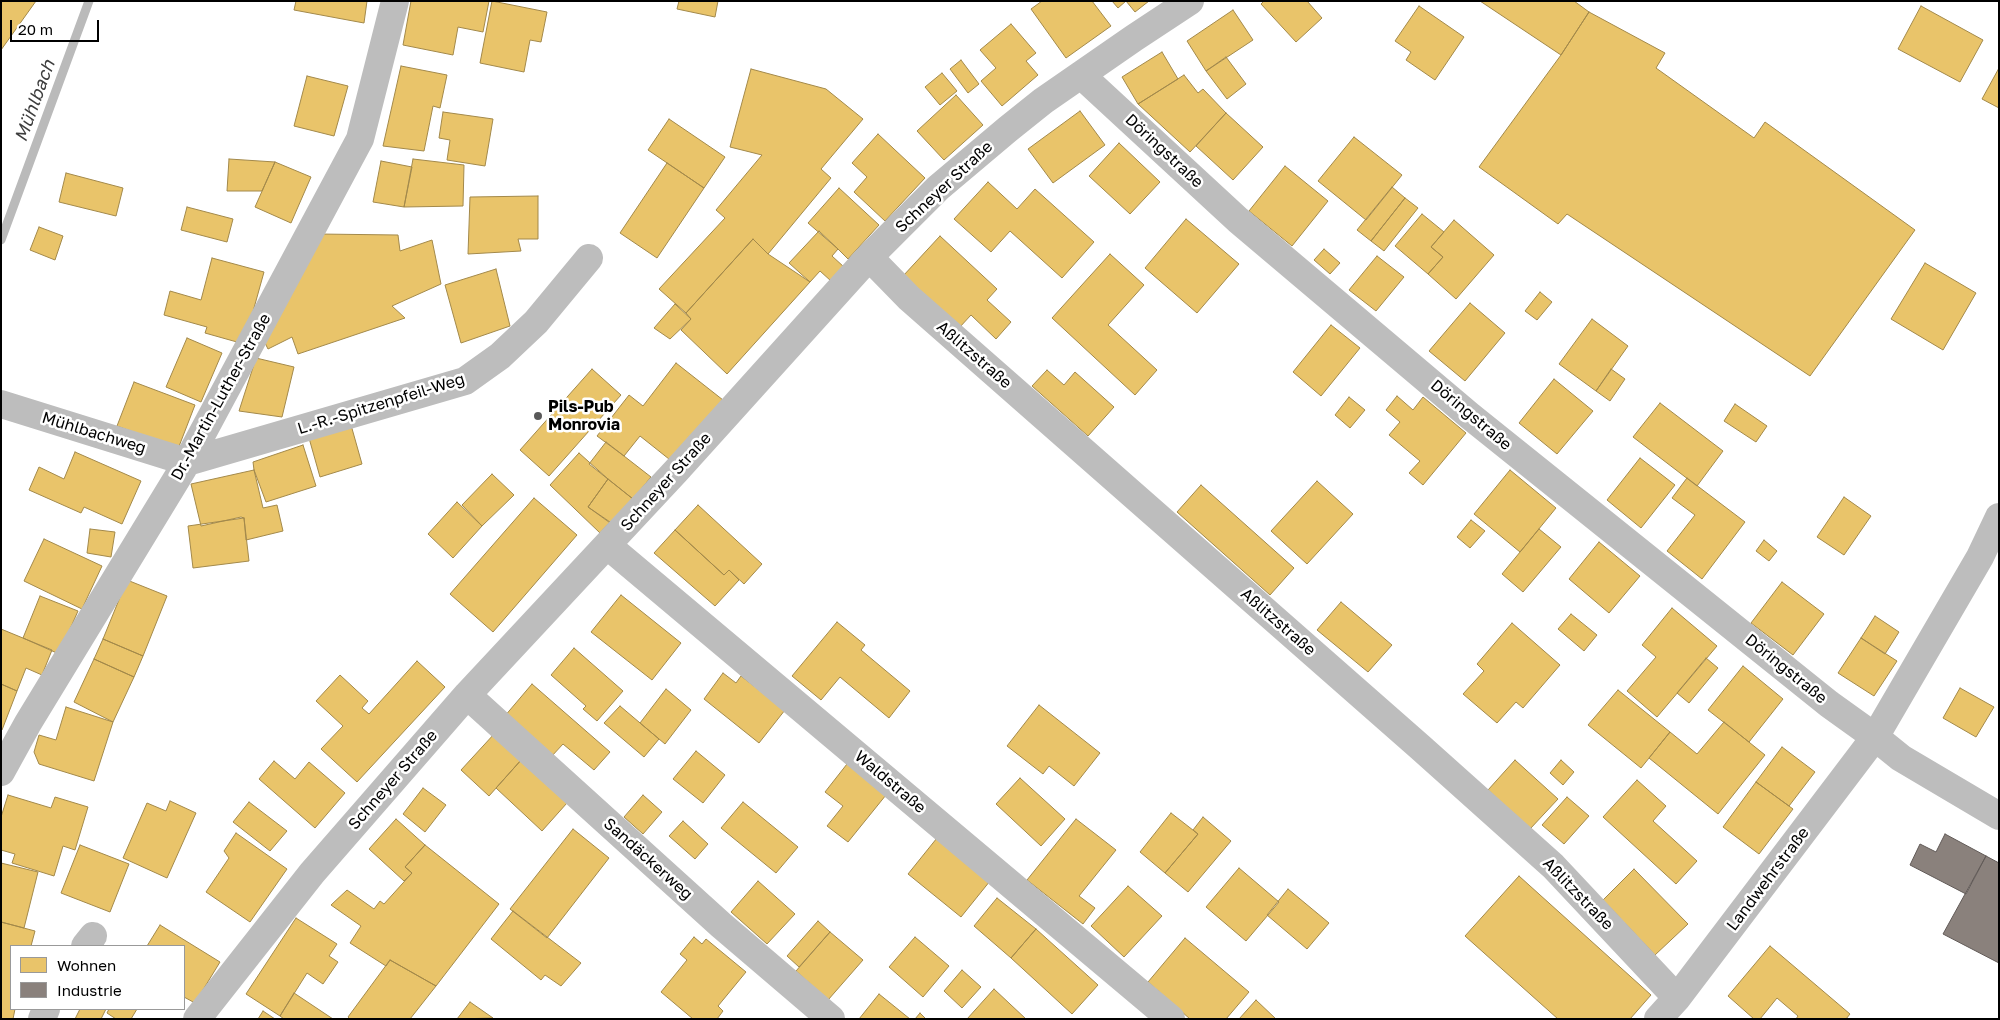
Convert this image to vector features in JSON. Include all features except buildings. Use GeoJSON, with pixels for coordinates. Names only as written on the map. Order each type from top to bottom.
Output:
{"type":"FeatureCollection","features":[{"type":"Feature","properties":{"kind":"street","name":"Dr.-Martin-Luther-Straße"},"geometry":{"type":"LineString","coordinates":[[1,772],[28,723],[187,462],[360,139],[395,1]]}},
{"type":"Feature","properties":{"kind":"street","name":"Schneyer Straße"},"geometry":{"type":"LineString","coordinates":[[197,1019],[312,873],[467,695],[608,546],[869,257],[969,160],[1043,101],[1190,1]]}},
{"type":"Feature","properties":{"kind":"street","name":"Döringstraße"},"geometry":{"type":"LineString","coordinates":[[1081,75],[1238,220],[1470,416],[1829,704],[1876,737]]}},
{"type":"Feature","properties":{"kind":"street","name":"Aßlitzstraße"},"geometry":{"type":"LineString","coordinates":[[869,257],[908,298],[1413,740],[1553,866],[1677,998]]}},
{"type":"Feature","properties":{"kind":"street","name":"L.-R.-Spitzenpfeil-Weg"},"geometry":{"type":"LineString","coordinates":[[187,462],[465,380],[500,356],[536,322],[589,258]]}},
{"type":"Feature","properties":{"kind":"street","name":"Mühlbachweg"},"geometry":{"type":"LineString","coordinates":[[1,404],[187,462]]}},
{"type":"Feature","properties":{"kind":"street","name":"Landwehrstraße"},"geometry":{"type":"LineString","coordinates":[[1658,1019],[1677,998],[1876,737],[1980,557],[1999,517]]}},
{"type":"Feature","properties":{"kind":"street","name":"Waldstraße"},"geometry":{"type":"LineString","coordinates":[[608,546],[1171,1019]]}},
{"type":"Feature","properties":{"kind":"street","name":"Sandäckerweg"},"geometry":{"type":"LineString","coordinates":[[467,695],[722,925],[831,1019]]}},
{"type":"Feature","properties":{"kind":"street"},"geometry":{"type":"LineString","coordinates":[[1876,737],[1901,758],[1999,816]]}},
{"type":"Feature","properties":{"kind":"waterway","name":"Mühlbach"},"geometry":{"type":"LineString","coordinates":[[1,240],[89,1]]}},
{"type":"Feature","properties":{"kind":"place","name":"Pils-Pub Monrovia"},"geometry":{"type":"Point","coordinates":[538,416]}}]}
